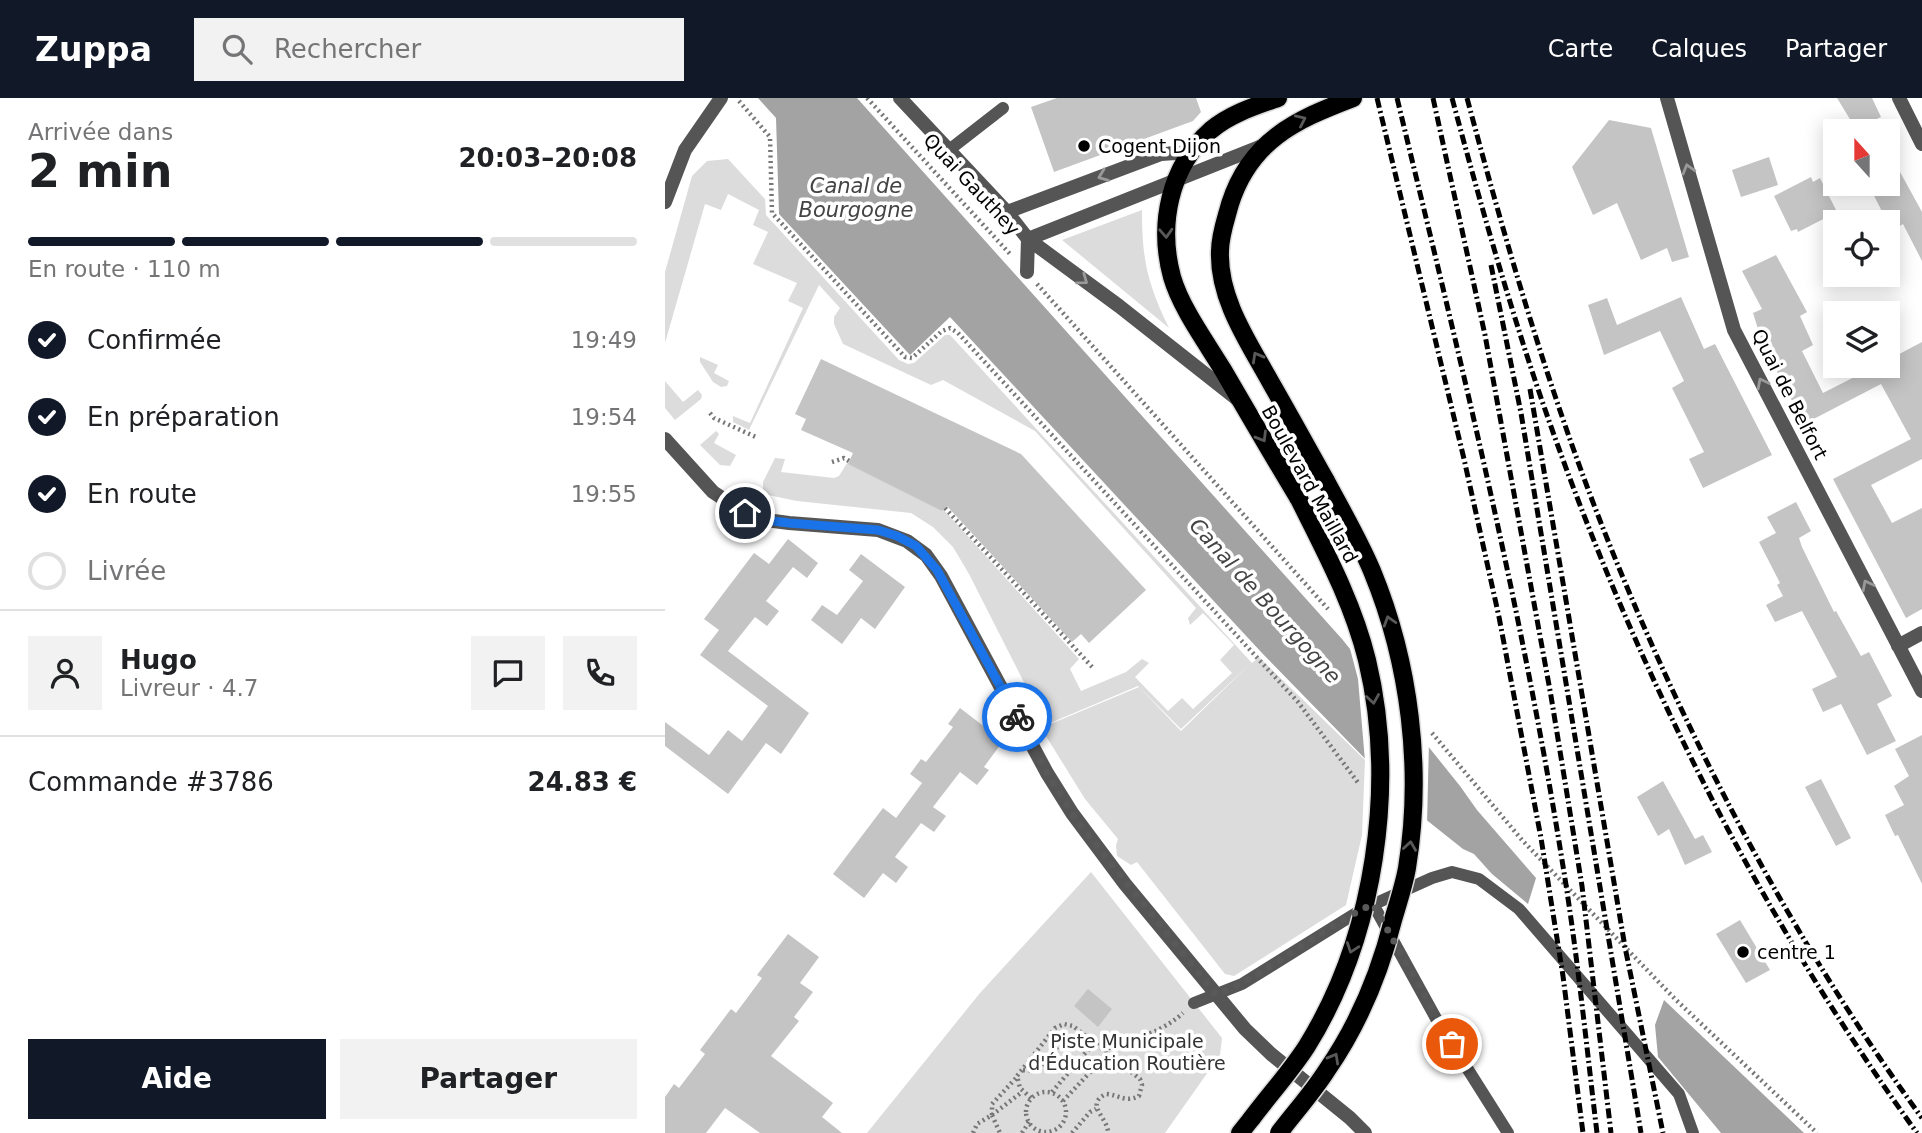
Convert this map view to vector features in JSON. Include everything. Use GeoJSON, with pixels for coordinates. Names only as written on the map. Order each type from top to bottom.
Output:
{"type":"FeatureCollection","features":[{"type":"Feature","properties":{"kind":"main road","name":"Boulevard Maillard"},"geometry":{"type":"LineString","coordinates":[[1240,1133],[1307,1046],[1334,996],[1354,946],[1374,860],[1379,810],[1379,737],[1367,661],[1352,612],[1333,566],[1299,499],[1192,317],[1173,279],[1167,251],[1165,222],[1175,182],[1191,152],[1211,130],[1239,112],[1278,98]]}},
{"type":"Feature","properties":{"kind":"main road","name":"Boulevard Maillard"},"geometry":{"type":"LineString","coordinates":[[1279,1133],[1328,1069],[1360,1011],[1385,952],[1406,871],[1412,824],[1413,746],[1401,670],[1372,572],[1350,524],[1234,317],[1224,283],[1220,251],[1237,182],[1262,146],[1292,124],[1353,98]]}},
{"type":"Feature","properties":{"kind":"street"},"geometry":{"type":"LineString","coordinates":[[665,202],[685,150],[721,98]]}},
{"type":"Feature","properties":{"kind":"street","name":"Quai Gauthey"},"geometry":{"type":"LineString","coordinates":[[901,98],[1007,212],[1028,239],[1241,402]]}},
{"type":"Feature","properties":{"kind":"street","name":"Quai de Belfort"},"geometry":{"type":"LineString","coordinates":[[1667,98],[1734,330],[1922,691]]}},
{"type":"Feature","properties":{"kind":"street"},"geometry":{"type":"LineString","coordinates":[[1899,98],[1922,144]]}},
{"type":"Feature","properties":{"kind":"street","name":"Quai Gauthey"},"geometry":{"type":"LineString","coordinates":[[1028,239],[1262,146]]}},
{"type":"Feature","properties":{"kind":"street","name":"Quai Gauthey"},"geometry":{"type":"LineString","coordinates":[[1007,212],[1161,154],[1191,152]]}},
{"type":"Feature","properties":{"kind":"street","name":"Quai Gauthey"},"geometry":{"type":"LineString","coordinates":[[1027,272],[1028,239]]}},
{"type":"Feature","properties":{"kind":"street"},"geometry":{"type":"LineString","coordinates":[[665,439],[713,492],[745,513],[766,520],[789,523],[878,530],[907,541],[926,555],[947,587],[1065,803],[1117,873],[1245,1029],[1366,1133]]}},
{"type":"Feature","properties":{"kind":"street"},"geometry":{"type":"LineString","coordinates":[[1898,646],[1922,633]]}},
{"type":"Feature","properties":{"kind":"lane"},"geometry":{"type":"LineString","coordinates":[[949,150],[1003,108]]}},
{"type":"Feature","properties":{"kind":"lane"},"geometry":{"type":"LineString","coordinates":[[1194,1003],[1242,984],[1326,930],[1373,904],[1432,878],[1452,872],[1479,879],[1519,909],[1679,1094],[1693,1133]]}},
{"type":"Feature","properties":{"kind":"lane"},"geometry":{"type":"LineString","coordinates":[[1373,904],[1438,1022],[1508,1133]]}},
{"type":"Feature","properties":{"kind":"path"},"geometry":{"type":"LineString","coordinates":[[736,98],[770,136],[772,213],[905,357],[912,358],[942,331],[950,328],[958,333],[1298,702],[1365,792]]}},
{"type":"Feature","properties":{"kind":"path","name":"Quai Gauthey"},"geometry":{"type":"LineString","coordinates":[[866,98],[1027,272]]}},
{"type":"Feature","properties":{"kind":"path"},"geometry":{"type":"LineString","coordinates":[[710,413],[714,418],[758,438]]}},
{"type":"Feature","properties":{"kind":"path"},"geometry":{"type":"LineString","coordinates":[[832,462],[844,458],[849,461]]}},
{"type":"Feature","properties":{"kind":"path"},"geometry":{"type":"LineString","coordinates":[[945,508],[1094,669]]}},
{"type":"Feature","properties":{"kind":"path"},"geometry":{"type":"LineString","coordinates":[[1063,1101],[1106,1051],[1150,1035],[1174,1022],[1194,1003]]}},
{"type":"Feature","properties":{"kind":"path"},"geometry":{"type":"LineString","coordinates":[[1000,1133],[992,1115],[992,1104],[1054,1030],[1059,1025],[1069,1024],[1140,1079],[1139,1096],[1126,1101],[1106,1094],[1095,1104],[1108,1125],[1108,1133]]}},
{"type":"Feature","properties":{"kind":"path"},"geometry":{"type":"LineString","coordinates":[[1022,1070],[1038,1071],[1058,1046],[1054,1030]]}},
{"type":"Feature","properties":{"kind":"path"},"geometry":{"type":"LineString","coordinates":[[1052,1092],[1061,1079],[1096,1044]]}},
{"type":"Feature","properties":{"kind":"path"},"geometry":{"type":"LineString","coordinates":[[1017,1076],[1022,1092],[1031,1098]]}},
{"type":"Feature","properties":{"kind":"path"},"geometry":{"type":"LineString","coordinates":[[973,1133],[977,1124],[1022,1092]]}},
{"type":"Feature","properties":{"kind":"path"},"geometry":{"type":"LineString","coordinates":[[1041,1092],[1052,1092],[1063,1101],[1067,1113],[1062,1125],[1050,1132],[1036,1131],[1025,1112],[1031,1098],[1041,1092]]}},
{"type":"Feature","properties":{"kind":"path"},"geometry":{"type":"LineString","coordinates":[[1062,1125],[1072,1133],[1090,1112],[1096,1109]]}},
{"type":"Feature","properties":{"kind":"path"},"geometry":{"type":"LineString","coordinates":[[1022,1133],[1029,1122]]}},
{"type":"Feature","properties":{"kind":"green space"},"geometry":{"type":"Polygon","coordinates":[[[728,159],[765,199],[766,215],[899,360],[908,364],[914,363],[945,335],[950,335],[1252,662],[1181,729],[1138,686],[1043,726],[1034,702],[969,574],[953,547],[933,527],[911,513],[797,501],[763,494],[763,482],[775,458],[785,459],[781,472],[834,478],[839,476],[847,463],[945,511],[1079,659],[1070,669],[1081,691],[1126,672],[1142,659],[1149,663],[1135,677],[1168,711],[1182,698],[1193,709],[1232,673],[1220,660],[1234,645],[1203,613],[1190,625],[1188,618],[1196,608],[1035,431],[943,380],[931,385],[843,344],[834,324],[834,317],[840,308],[819,285],[749,430],[733,422],[733,416],[750,423],[803,308],[788,301],[797,283],[753,264],[768,232],[753,225],[759,210],[728,194],[721,210],[705,204],[665,343],[665,272],[692,176],[707,161],[728,159]]]}},
{"type":"Feature","properties":{"kind":"green space"},"geometry":{"type":"Polygon","coordinates":[[[1142,210],[1147,270],[1169,328],[1062,240],[1142,210]]]}},
{"type":"Feature","properties":{"kind":"green space"},"geometry":{"type":"Polygon","coordinates":[[[700,357],[718,365],[714,373],[729,381],[727,386],[721,387],[713,382],[700,362],[700,357]]]}},
{"type":"Feature","properties":{"kind":"green space"},"geometry":{"type":"Polygon","coordinates":[[[665,381],[683,402],[698,390],[702,395],[701,399],[675,420],[665,408],[665,381]]]}},
{"type":"Feature","properties":{"kind":"green space"},"geometry":{"type":"Polygon","coordinates":[[[716,431],[719,434],[714,443],[736,455],[730,466],[720,465],[700,445],[716,431]]]}},
{"type":"Feature","properties":{"kind":"green space"},"geometry":{"type":"Polygon","coordinates":[[[1259,657],[1365,760],[1362,835],[1346,905],[1234,976],[1225,974],[1137,862],[1131,865],[1117,856],[1118,839],[1085,799],[1041,728],[1139,687],[1181,731],[1259,657]]]}},
{"type":"Feature","properties":{"kind":"green space","name":"Piste Municipale d'Éducation Routière"},"geometry":{"type":"Polygon","coordinates":[[[1091,872],[1222,1038],[1220,1055],[1165,1133],[867,1133],[980,993],[1091,872]]]}},
{"type":"Feature","properties":{"kind":"water","name":"Canal de Bourgogne"},"geometry":{"type":"Polygon","coordinates":[[[758,98],[857,98],[1342,639],[1477,810],[1536,878],[1528,904],[1492,874],[1474,854],[1463,849],[1419,814],[1262,653],[950,317],[910,355],[779,214],[776,118],[758,98]]]}},
{"type":"Feature","properties":{"kind":"water"},"geometry":{"type":"Polygon","coordinates":[[[1664,1000],[1804,1133],[1721,1133],[1658,1057],[1655,1025],[1664,1000]]]}},
{"type":"Feature","properties":{"kind":"pier"},"geometry":{"type":"Polygon","coordinates":[[[1348,641],[1429,741],[1427,824],[1365,761],[1358,679],[1348,641]]]}},
{"type":"Feature","properties":{"kind":"building","name":"Cogent Dijon"},"geometry":{"type":"Polygon","coordinates":[[[1057,98],[1196,98],[1201,112],[1193,121],[1054,172],[1031,107],[1057,98]]]}},
{"type":"Feature","properties":{"kind":"building"},"geometry":{"type":"Polygon","coordinates":[[[1837,98],[1872,98],[1881,117],[1877,119],[1850,119],[1837,98]]]}},
{"type":"Feature","properties":{"kind":"building"},"geometry":{"type":"Polygon","coordinates":[[[1609,120],[1651,128],[1689,257],[1672,262],[1667,248],[1641,260],[1617,203],[1593,215],[1572,167],[1609,120]]]}},
{"type":"Feature","properties":{"kind":"building"},"geometry":{"type":"Polygon","coordinates":[[[1769,157],[1778,185],[1741,197],[1732,170],[1769,157]]]}},
{"type":"Feature","properties":{"kind":"building"},"geometry":{"type":"Polygon","coordinates":[[[1901,174],[1922,212],[1922,261],[1903,224],[1900,226],[1900,210],[1881,210],[1874,196],[1901,196],[1901,174]]]}},
{"type":"Feature","properties":{"kind":"building"},"geometry":{"type":"Polygon","coordinates":[[[1811,177],[1813,182],[1820,178],[1823,196],[1829,196],[1836,210],[1823,210],[1823,219],[1798,232],[1797,229],[1791,231],[1774,196],[1811,177]]]}},
{"type":"Feature","properties":{"kind":"building"},"geometry":{"type":"Polygon","coordinates":[[[1776,255],[1807,312],[1800,316],[1813,345],[1802,351],[1823,393],[1852,378],[1900,378],[1900,354],[1922,342],[1922,459],[1871,485],[1892,523],[1922,508],[1922,609],[1906,618],[1833,479],[1911,439],[1881,384],[1804,424],[1763,345],[1753,313],[1762,309],[1742,271],[1776,255]]]}},
{"type":"Feature","properties":{"kind":"building"},"geometry":{"type":"Polygon","coordinates":[[[1681,297],[1704,349],[1715,344],[1772,455],[1703,488],[1689,459],[1704,452],[1672,388],[1684,381],[1660,331],[1604,355],[1588,305],[1607,298],[1617,325],[1681,297]]]}},
{"type":"Feature","properties":{"kind":"building"},"geometry":{"type":"Polygon","coordinates":[[[821,359],[1021,454],[1146,590],[1089,643],[1081,634],[1072,642],[947,506],[942,511],[848,464],[853,453],[801,430],[806,419],[795,414],[821,359]]]}},
{"type":"Feature","properties":{"kind":"building"},"geometry":{"type":"Polygon","coordinates":[[[1796,502],[1811,531],[1799,538],[1802,547],[1834,612],[1836,611],[1861,656],[1869,652],[1892,696],[1877,704],[1896,741],[1867,755],[1841,704],[1823,712],[1812,689],[1837,677],[1802,611],[1775,622],[1766,605],[1783,596],[1777,585],[1780,583],[1759,542],[1776,533],[1767,517],[1796,502]]]}},
{"type":"Feature","properties":{"kind":"building"},"geometry":{"type":"Polygon","coordinates":[[[788,539],[818,563],[807,578],[793,567],[766,601],[779,611],[767,626],[755,617],[728,651],[809,713],[781,754],[766,743],[728,794],[665,746],[665,722],[709,755],[728,730],[742,741],[768,706],[700,655],[719,630],[704,619],[754,553],[769,564],[788,539]]]}},
{"type":"Feature","properties":{"kind":"building"},"geometry":{"type":"Polygon","coordinates":[[[861,554],[905,587],[875,629],[861,618],[842,644],[811,620],[822,605],[837,615],[863,581],[849,570],[861,554]]]}},
{"type":"Feature","properties":{"kind":"building"},"geometry":{"type":"Polygon","coordinates":[[[960,708],[1003,741],[984,767],[989,770],[977,785],[960,772],[933,807],[946,816],[934,832],[921,823],[895,857],[908,867],[896,883],[883,873],[864,898],[833,874],[883,808],[896,818],[922,783],[910,774],[921,759],[926,762],[953,727],[948,724],[960,708]]]}},
{"type":"Feature","properties":{"kind":"building"},"geometry":{"type":"Polygon","coordinates":[[[1922,735],[1922,884],[1885,815],[1904,805],[1894,786],[1909,776],[1895,749],[1922,735]]]}},
{"type":"Feature","properties":{"kind":"building"},"geometry":{"type":"Polygon","coordinates":[[[1821,779],[1851,838],[1836,846],[1805,787],[1821,779]]]}},
{"type":"Feature","properties":{"kind":"building"},"geometry":{"type":"Polygon","coordinates":[[[1663,781],[1695,839],[1703,835],[1712,852],[1685,865],[1669,829],[1658,836],[1637,797],[1663,781]]]}},
{"type":"Feature","properties":{"kind":"building","name":"centre 1"},"geometry":{"type":"Polygon","coordinates":[[[1740,920],[1770,970],[1746,983],[1716,934],[1740,920]]]}},
{"type":"Feature","properties":{"kind":"building"},"geometry":{"type":"Polygon","coordinates":[[[788,934],[819,957],[800,983],[813,992],[794,1017],[799,1021],[771,1056],[833,1103],[822,1117],[842,1133],[760,1133],[725,1108],[706,1133],[665,1133],[665,1097],[674,1084],[679,1088],[705,1054],[700,1050],[731,1009],[736,1013],[762,978],[757,975],[788,934]]]}},
{"type":"Feature","properties":{"kind":"building"},"geometry":{"type":"Polygon","coordinates":[[[1088,989],[1112,1009],[1098,1027],[1074,1006],[1088,989]]]}},
{"type":"Feature","properties":{"kind":"railway"},"geometry":{"type":"LineString","coordinates":[[1377,98],[1499,617],[1541,838],[1563,976],[1583,1133]]}},
{"type":"Feature","properties":{"kind":"railway"},"geometry":{"type":"LineString","coordinates":[[1397,98],[1487,477],[1546,764],[1577,962],[1597,1133]]}},
{"type":"Feature","properties":{"kind":"railway"},"geometry":{"type":"LineString","coordinates":[[1433,98],[1485,335],[1551,696],[1582,886],[1611,1133]]}},
{"type":"Feature","properties":{"kind":"railway"},"geometry":{"type":"LineString","coordinates":[[1452,98],[1538,389],[1573,488],[1654,681],[1749,868],[1801,958],[1857,1047],[1917,1133]]}},
{"type":"Feature","properties":{"kind":"railway"},"geometry":{"type":"LineString","coordinates":[[1467,98],[1511,257],[1561,415],[1631,597],[1702,752],[1741,828],[1827,976],[1922,1118]]}},
{"type":"Feature","properties":{"kind":"railway"},"geometry":{"type":"LineString","coordinates":[[1491,265],[1521,413],[1641,1133]]}},
{"type":"Feature","properties":{"kind":"railway"},"geometry":{"type":"LineString","coordinates":[[1530,389],[1625,947],[1663,1133]]}},
{"type":"Feature","properties":{"kind":"way so far"},"geometry":{"type":"LineString","coordinates":[[1017,717],[1047,773],[1078,822],[1216,995],[1242,984],[1326,930],[1373,904],[1452,1044]]}},
{"type":"Feature","properties":{"kind":"place","name":"Cogent Dijon"},"geometry":{"type":"Point","coordinates":[1084,146]}},
{"type":"Feature","properties":{"kind":"place","name":"centre 1"},"geometry":{"type":"Point","coordinates":[1743,952]}},
{"type":"Feature","properties":{"kind":"route"},"geometry":{"type":"LineString","coordinates":[[745,513],[766,520],[789,523],[878,530],[916,546],[937,570],[1017,717]]}}]}
